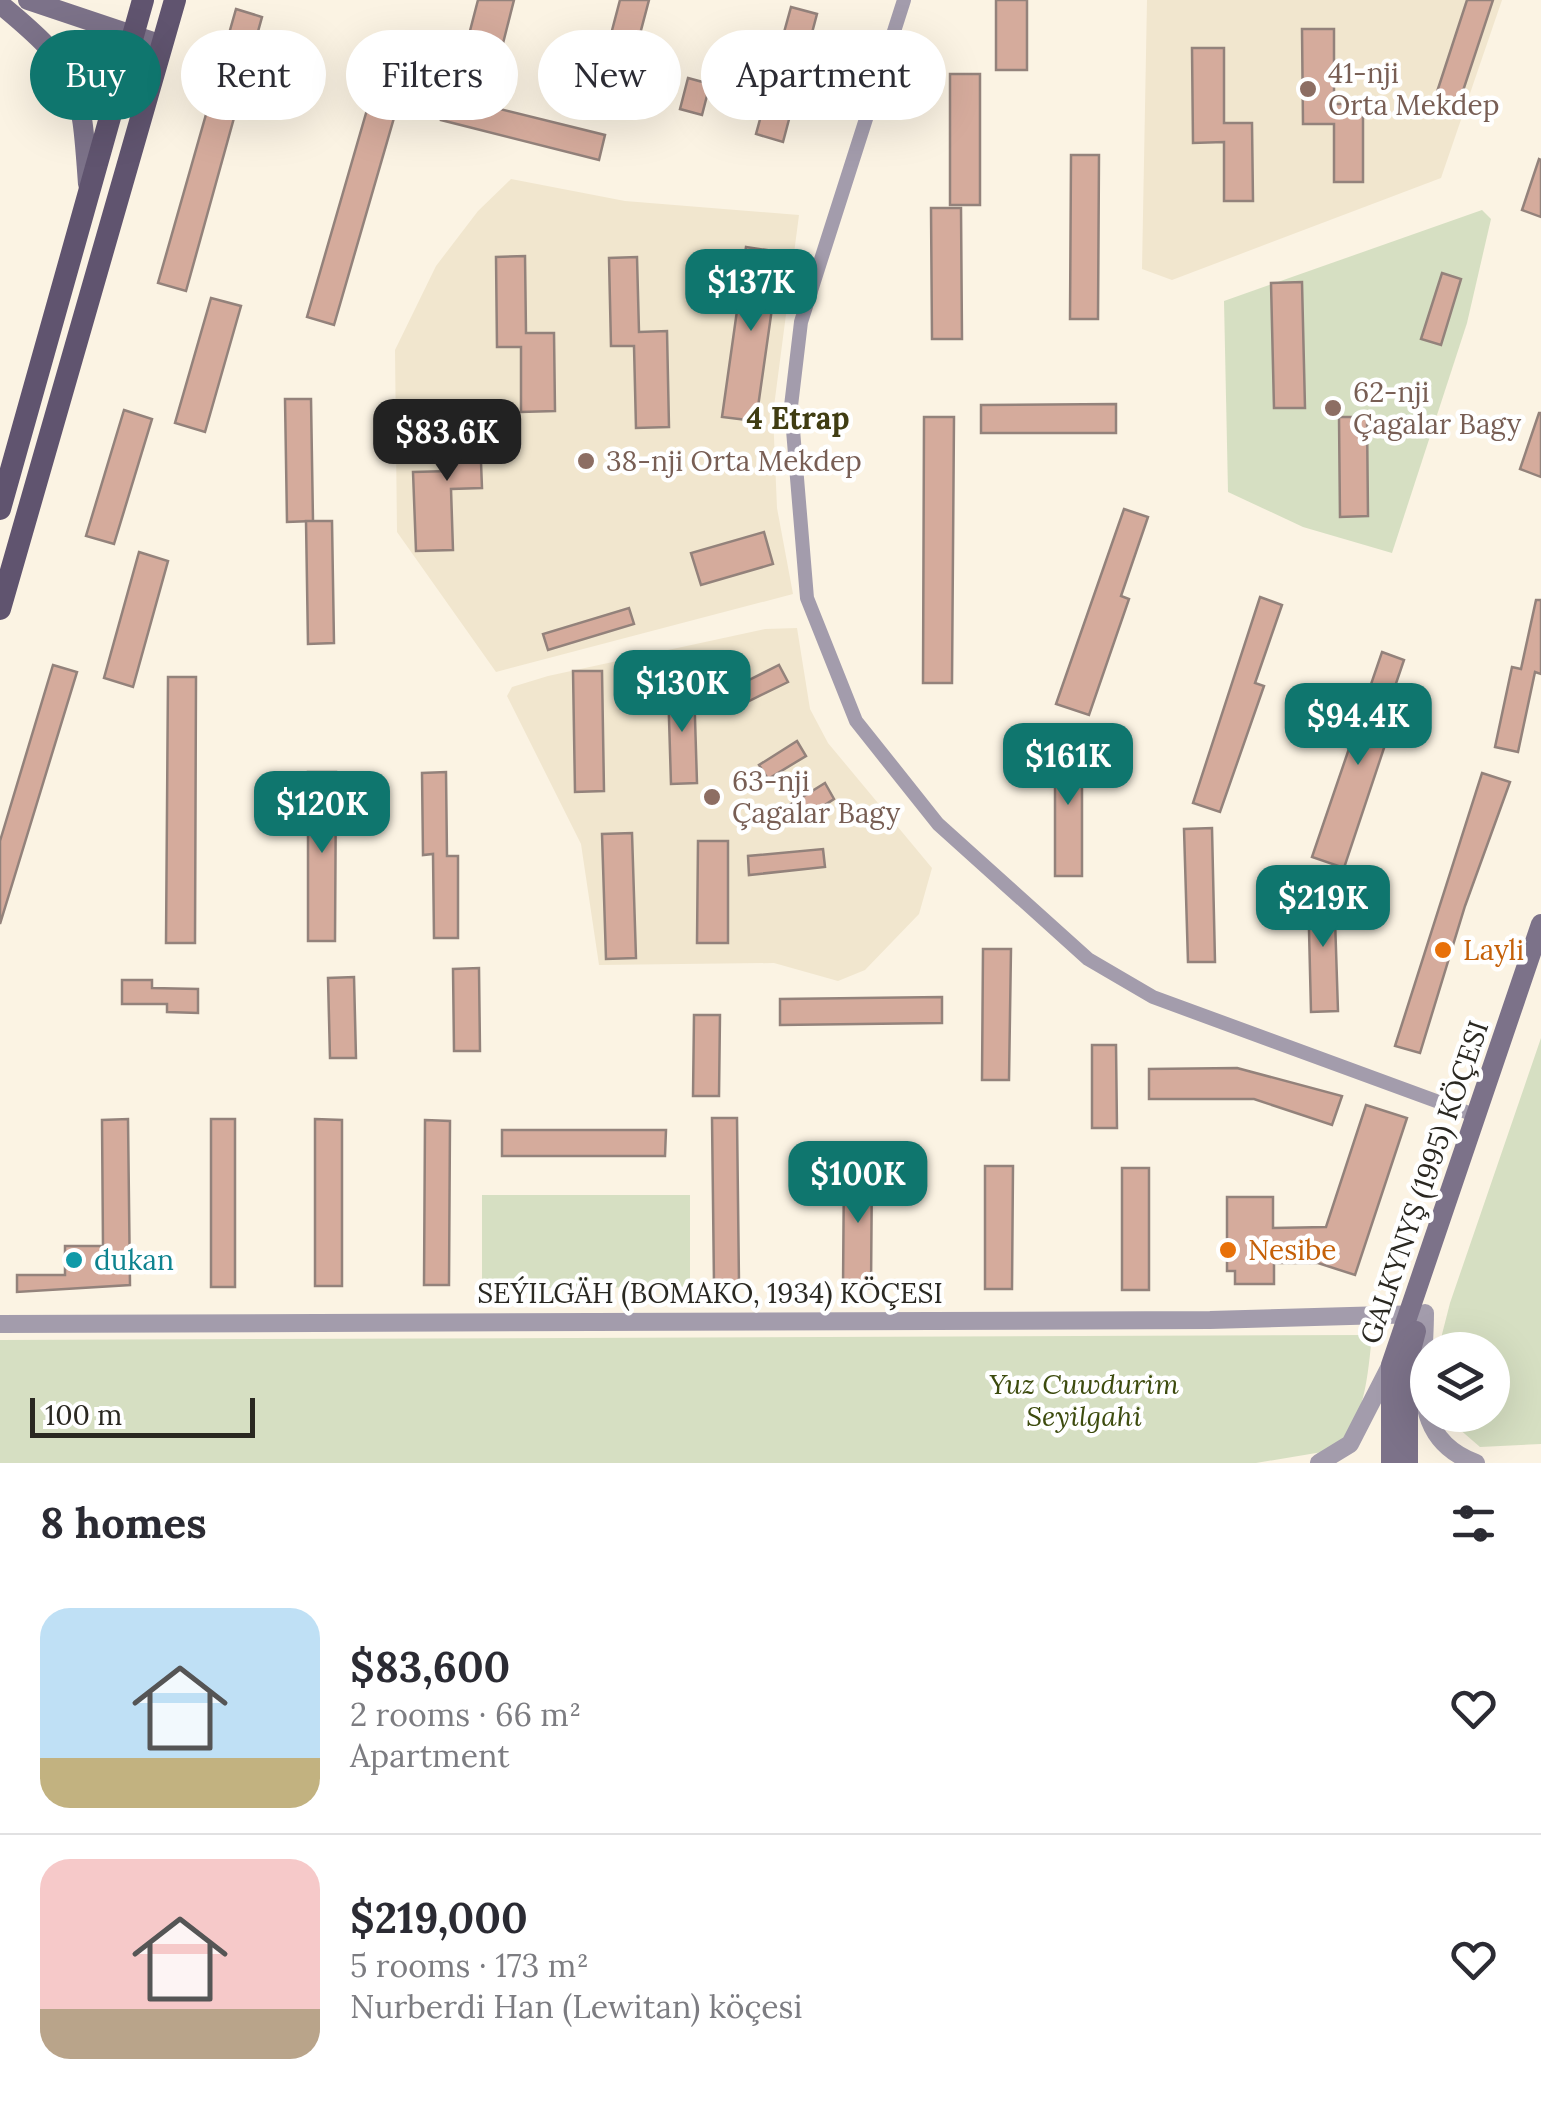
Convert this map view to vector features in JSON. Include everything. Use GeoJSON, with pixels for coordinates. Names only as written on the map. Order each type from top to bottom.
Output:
{"type":"FeatureCollection","features":[{"type":"Feature","properties":{"kind":"main road"},"geometry":{"type":"LineString","coordinates":[[28,0],[117,30]]}},
{"type":"Feature","properties":{"kind":"main road"},"geometry":{"type":"LineString","coordinates":[[0,609],[174,5],[140,1],[136,30]]}},
{"type":"Feature","properties":{"kind":"main road"},"geometry":{"type":"LineString","coordinates":[[0,4],[56,51],[70,72],[84,113],[89,193]]}},
{"type":"Feature","properties":{"kind":"main road"},"geometry":{"type":"LineString","coordinates":[[0,509],[110,120]]}},
{"type":"Feature","properties":{"kind":"main road","name":"GALKYNYŞ (1995) KÖÇESI"},"geometry":{"type":"LineString","coordinates":[[1408,1463],[1408,1362],[1418,1311],[1476,1116],[1541,924]]}},
{"type":"Feature","properties":{"kind":"main road","name":"GALKYNYŞ (1995) KÖÇESI"},"geometry":{"type":"LineString","coordinates":[[1391,1463],[1391,1366],[1418,1311],[1541,961]]}},
{"type":"Feature","properties":{"kind":"street"},"geometry":{"type":"LineString","coordinates":[[904,0],[801,322],[792,406],[807,598],[856,721],[938,824],[1088,959],[1153,997],[1476,1116]]}},
{"type":"Feature","properties":{"kind":"street"},"geometry":{"type":"LineString","coordinates":[[1418,1311],[1428,1423],[1441,1443],[1476,1463]]}},
{"type":"Feature","properties":{"kind":"street","name":"SEÝILGÄH (BOMAKO, 1934) KÖÇESI"},"geometry":{"type":"LineString","coordinates":[[0,1324],[1418,1311]]}},
{"type":"Feature","properties":{"kind":"street"},"geometry":{"type":"LineString","coordinates":[[1319,1463],[1350,1444],[1391,1366]]}},
{"type":"Feature","properties":{"kind":"shaded area","name":"41-nji Orta Mekdep"},"geometry":{"type":"Polygon","coordinates":[[[1147,0],[1502,0],[1441,178],[1172,280],[1142,269],[1147,0]]]}},
{"type":"Feature","properties":{"kind":"shaded area","name":"38-nji Orta Mekdep"},"geometry":{"type":"Polygon","coordinates":[[[511,179],[625,201],[799,215],[773,414],[777,508],[793,594],[496,672],[397,532],[395,350],[436,266],[478,211],[511,179]]]}},
{"type":"Feature","properties":{"kind":"shaded area","name":"63-nji Çagalar Bagy"},"geometry":{"type":"Polygon","coordinates":[[[797,628],[810,709],[828,743],[932,868],[919,914],[865,970],[838,981],[774,963],[599,965],[581,844],[507,696],[512,687],[765,629],[797,628]]]}},
{"type":"Feature","properties":{"kind":"green space","name":"62-nji Çagalar Bagy"},"geometry":{"type":"Polygon","coordinates":[[[1482,210],[1491,219],[1467,323],[1392,553],[1303,527],[1228,492],[1224,301],[1482,210]]]}},
{"type":"Feature","properties":{"kind":"green space"},"geometry":{"type":"Polygon","coordinates":[[[1541,1038],[1541,1444],[1480,1447],[1463,1432],[1510,1432],[1510,1332],[1443,1332],[1541,1038]]]}},
{"type":"Feature","properties":{"kind":"green space"},"geometry":{"type":"Polygon","coordinates":[[[482,1195],[690,1195],[690,1287],[482,1288],[482,1195]]]}},
{"type":"Feature","properties":{"kind":"green space","name":"Yuz Cuwdurim Seyilgahi"},"geometry":{"type":"Polygon","coordinates":[[[1372,1335],[1359,1412],[1344,1439],[1334,1450],[1256,1463],[0,1463],[0,1340],[1372,1335]]]}},
{"type":"Feature","properties":{"kind":"building"},"geometry":{"type":"Polygon","coordinates":[[[478,0],[514,0],[506,30],[470,30],[478,0]]]}},
{"type":"Feature","properties":{"kind":"building"},"geometry":{"type":"Polygon","coordinates":[[[620,0],[649,0],[641,30],[612,30],[620,0]]]}},
{"type":"Feature","properties":{"kind":"building"},"geometry":{"type":"Polygon","coordinates":[[[996,0],[1027,0],[1027,70],[996,70],[996,0]]]}},
{"type":"Feature","properties":{"kind":"building"},"geometry":{"type":"Polygon","coordinates":[[[1467,0],[1493,0],[1458,106],[1435,98],[1467,0]]]}},
{"type":"Feature","properties":{"kind":"building"},"geometry":{"type":"Polygon","coordinates":[[[791,7],[817,14],[813,30],[785,30],[791,7]]]}},
{"type":"Feature","properties":{"kind":"building"},"geometry":{"type":"Polygon","coordinates":[[[236,9],[262,17],[258,30],[230,30],[236,9]]]}},
{"type":"Feature","properties":{"kind":"building"},"geometry":{"type":"Polygon","coordinates":[[[1302,29],[1334,29],[1334,104],[1363,104],[1363,182],[1334,182],[1334,124],[1303,124],[1302,29]]]}},
{"type":"Feature","properties":{"kind":"building"},"geometry":{"type":"Polygon","coordinates":[[[1192,48],[1224,48],[1224,123],[1252,123],[1253,201],[1224,201],[1224,142],[1193,143],[1192,48]]]}},
{"type":"Feature","properties":{"kind":"building"},"geometry":{"type":"Polygon","coordinates":[[[950,74],[980,74],[980,205],[950,205],[950,74]]]}},
{"type":"Feature","properties":{"kind":"building"},"geometry":{"type":"Polygon","coordinates":[[[688,78],[701,82],[701,115],[681,109],[688,78]]]}},
{"type":"Feature","properties":{"kind":"building"},"geometry":{"type":"Polygon","coordinates":[[[518,114],[605,135],[599,160],[441,120],[518,120],[518,114]]]}},
{"type":"Feature","properties":{"kind":"building"},"geometry":{"type":"Polygon","coordinates":[[[204,120],[233,120],[186,291],[158,283],[204,120]]]}},
{"type":"Feature","properties":{"kind":"building"},"geometry":{"type":"Polygon","coordinates":[[[364,120],[393,120],[334,325],[307,317],[364,120]]]}},
{"type":"Feature","properties":{"kind":"building"},"geometry":{"type":"Polygon","coordinates":[[[760,120],[789,120],[783,142],[756,134],[760,120]]]}},
{"type":"Feature","properties":{"kind":"building"},"geometry":{"type":"Polygon","coordinates":[[[1071,155],[1099,155],[1098,319],[1070,319],[1071,155]]]}},
{"type":"Feature","properties":{"kind":"building"},"geometry":{"type":"Polygon","coordinates":[[[1541,160],[1541,217],[1522,210],[1541,160]]]}},
{"type":"Feature","properties":{"kind":"building"},"geometry":{"type":"Polygon","coordinates":[[[931,208],[961,208],[962,339],[932,339],[931,208]]]}},
{"type":"Feature","properties":{"kind":"building"},"geometry":{"type":"Polygon","coordinates":[[[746,247],[780,252],[756,421],[722,417],[746,247]]]}},
{"type":"Feature","properties":{"kind":"building"},"geometry":{"type":"Polygon","coordinates":[[[525,256],[526,333],[554,333],[555,411],[521,412],[521,347],[497,347],[496,257],[525,256]]]}},
{"type":"Feature","properties":{"kind":"building"},"geometry":{"type":"Polygon","coordinates":[[[637,257],[639,332],[667,331],[669,427],[636,428],[634,346],[611,346],[609,258],[637,257]]]}},
{"type":"Feature","properties":{"kind":"building"},"geometry":{"type":"Polygon","coordinates":[[[1442,273],[1461,279],[1441,345],[1421,339],[1442,273]]]}},
{"type":"Feature","properties":{"kind":"building"},"geometry":{"type":"Polygon","coordinates":[[[1302,282],[1305,408],[1274,408],[1271,283],[1302,282]]]}},
{"type":"Feature","properties":{"kind":"building"},"geometry":{"type":"Polygon","coordinates":[[[211,298],[241,306],[205,432],[175,423],[211,298]]]}},
{"type":"Feature","properties":{"kind":"building"},"geometry":{"type":"Polygon","coordinates":[[[285,399],[311,399],[313,521],[287,522],[285,399]]]}},
{"type":"Feature","properties":{"kind":"building"},"geometry":{"type":"Polygon","coordinates":[[[1116,404],[1116,433],[981,433],[981,405],[1116,404]]]}},
{"type":"Feature","properties":{"kind":"building"},"geometry":{"type":"Polygon","coordinates":[[[124,410],[152,419],[114,544],[86,536],[124,410]]]}},
{"type":"Feature","properties":{"kind":"building"},"geometry":{"type":"Polygon","coordinates":[[[479,411],[482,488],[451,489],[453,550],[416,551],[413,472],[450,471],[448,412],[479,411]]]}},
{"type":"Feature","properties":{"kind":"building"},"geometry":{"type":"Polygon","coordinates":[[[1541,413],[1541,477],[1520,469],[1541,413]]]}},
{"type":"Feature","properties":{"kind":"building"},"geometry":{"type":"Polygon","coordinates":[[[924,417],[954,417],[952,683],[923,683],[924,417]]]}},
{"type":"Feature","properties":{"kind":"building"},"geometry":{"type":"Polygon","coordinates":[[[1339,417],[1367,417],[1368,516],[1340,517],[1339,417]]]}},
{"type":"Feature","properties":{"kind":"building"},"geometry":{"type":"Polygon","coordinates":[[[1124,509],[1148,517],[1121,596],[1129,599],[1089,715],[1056,704],[1124,509]]]}},
{"type":"Feature","properties":{"kind":"building"},"geometry":{"type":"Polygon","coordinates":[[[306,521],[332,521],[334,643],[308,644],[306,521]]]}},
{"type":"Feature","properties":{"kind":"building"},"geometry":{"type":"Polygon","coordinates":[[[764,532],[773,564],[701,585],[691,553],[764,532]]]}},
{"type":"Feature","properties":{"kind":"building"},"geometry":{"type":"Polygon","coordinates":[[[139,552],[168,561],[133,687],[104,678],[139,552]]]}},
{"type":"Feature","properties":{"kind":"building"},"geometry":{"type":"Polygon","coordinates":[[[1260,597],[1282,605],[1255,683],[1264,686],[1220,812],[1193,803],[1260,597]]]}},
{"type":"Feature","properties":{"kind":"building"},"geometry":{"type":"Polygon","coordinates":[[[1536,600],[1541,600],[1541,674],[1535,672],[1518,752],[1495,747],[1512,667],[1521,669],[1536,600]]]}},
{"type":"Feature","properties":{"kind":"building"},"geometry":{"type":"Polygon","coordinates":[[[629,608],[634,624],[548,650],[543,634],[629,608]]]}},
{"type":"Feature","properties":{"kind":"building"},"geometry":{"type":"Polygon","coordinates":[[[1382,652],[1404,660],[1377,739],[1386,742],[1344,868],[1312,857],[1382,652]]]}},
{"type":"Feature","properties":{"kind":"building"},"geometry":{"type":"Polygon","coordinates":[[[53,665],[77,672],[0,924],[0,841],[53,665]]]}},
{"type":"Feature","properties":{"kind":"building"},"geometry":{"type":"Polygon","coordinates":[[[779,665],[788,682],[747,702],[739,685],[779,665]]]}},
{"type":"Feature","properties":{"kind":"building"},"geometry":{"type":"Polygon","coordinates":[[[573,671],[602,671],[604,791],[575,792],[573,671]]]}},
{"type":"Feature","properties":{"kind":"building"},"geometry":{"type":"Polygon","coordinates":[[[168,677],[196,677],[195,943],[166,943],[168,677]]]}},
{"type":"Feature","properties":{"kind":"building"},"geometry":{"type":"Polygon","coordinates":[[[668,686],[694,686],[697,783],[671,784],[668,686]]]}},
{"type":"Feature","properties":{"kind":"building"},"geometry":{"type":"Polygon","coordinates":[[[1055,740],[1082,740],[1082,876],[1055,876],[1055,740]]]}},
{"type":"Feature","properties":{"kind":"building"},"geometry":{"type":"Polygon","coordinates":[[[797,741],[806,756],[768,779],[759,765],[797,741]]]}},
{"type":"Feature","properties":{"kind":"building"},"geometry":{"type":"Polygon","coordinates":[[[308,772],[336,772],[335,941],[308,941],[308,772]]]}},
{"type":"Feature","properties":{"kind":"building"},"geometry":{"type":"Polygon","coordinates":[[[446,772],[447,856],[458,856],[458,938],[434,938],[433,854],[423,855],[422,773],[446,772]]]}},
{"type":"Feature","properties":{"kind":"building"},"geometry":{"type":"Polygon","coordinates":[[[1482,773],[1510,782],[1465,906],[1420,1053],[1395,1046],[1482,773]]]}},
{"type":"Feature","properties":{"kind":"building"},"geometry":{"type":"Polygon","coordinates":[[[825,783],[834,799],[795,824],[785,808],[825,783]]]}},
{"type":"Feature","properties":{"kind":"building"},"geometry":{"type":"Polygon","coordinates":[[[1212,828],[1215,962],[1188,962],[1184,829],[1212,828]]]}},
{"type":"Feature","properties":{"kind":"building"},"geometry":{"type":"Polygon","coordinates":[[[632,833],[636,958],[606,959],[602,834],[632,833]]]}},
{"type":"Feature","properties":{"kind":"building"},"geometry":{"type":"Polygon","coordinates":[[[698,841],[728,841],[728,943],[697,943],[698,841]]]}},
{"type":"Feature","properties":{"kind":"building"},"geometry":{"type":"Polygon","coordinates":[[[823,849],[825,867],[749,875],[748,856],[823,849]]]}},
{"type":"Feature","properties":{"kind":"building"},"geometry":{"type":"Polygon","coordinates":[[[1334,888],[1338,1011],[1311,1012],[1308,889],[1334,888]]]}},
{"type":"Feature","properties":{"kind":"building"},"geometry":{"type":"Polygon","coordinates":[[[983,949],[1011,949],[1009,1080],[982,1080],[983,949]]]}},
{"type":"Feature","properties":{"kind":"building"},"geometry":{"type":"Polygon","coordinates":[[[479,968],[480,1051],[454,1051],[453,969],[479,968]]]}},
{"type":"Feature","properties":{"kind":"building"},"geometry":{"type":"Polygon","coordinates":[[[354,977],[356,1058],[330,1058],[328,978],[354,977]]]}},
{"type":"Feature","properties":{"kind":"building"},"geometry":{"type":"Polygon","coordinates":[[[122,980],[152,980],[152,988],[198,989],[198,1013],[167,1012],[167,1004],[122,1004],[122,980]]]}},
{"type":"Feature","properties":{"kind":"building"},"geometry":{"type":"Polygon","coordinates":[[[942,997],[942,1023],[780,1025],[780,999],[942,997]]]}},
{"type":"Feature","properties":{"kind":"building"},"geometry":{"type":"Polygon","coordinates":[[[694,1015],[720,1015],[719,1096],[693,1096],[694,1015]]]}},
{"type":"Feature","properties":{"kind":"building"},"geometry":{"type":"Polygon","coordinates":[[[1092,1045],[1116,1045],[1117,1128],[1092,1128],[1092,1045]]]}},
{"type":"Feature","properties":{"kind":"building"},"geometry":{"type":"Polygon","coordinates":[[[1237,1068],[1342,1096],[1332,1125],[1254,1099],[1149,1099],[1149,1069],[1237,1068]]]}},
{"type":"Feature","properties":{"kind":"building"},"geometry":{"type":"Polygon","coordinates":[[[1366,1105],[1407,1118],[1355,1275],[1318,1263],[1274,1263],[1274,1284],[1235,1284],[1235,1271],[1227,1271],[1227,1197],[1273,1197],[1273,1228],[1326,1227],[1366,1105]]]}},
{"type":"Feature","properties":{"kind":"building"},"geometry":{"type":"Polygon","coordinates":[[[712,1118],[737,1118],[739,1283],[714,1284],[712,1118]]]}},
{"type":"Feature","properties":{"kind":"building"},"geometry":{"type":"Polygon","coordinates":[[[128,1119],[130,1285],[17,1292],[17,1275],[65,1275],[65,1246],[103,1246],[102,1120],[128,1119]]]}},
{"type":"Feature","properties":{"kind":"building"},"geometry":{"type":"Polygon","coordinates":[[[211,1119],[235,1119],[235,1287],[211,1287],[211,1119]]]}},
{"type":"Feature","properties":{"kind":"building"},"geometry":{"type":"Polygon","coordinates":[[[315,1119],[342,1120],[342,1286],[315,1286],[315,1119]]]}},
{"type":"Feature","properties":{"kind":"building"},"geometry":{"type":"Polygon","coordinates":[[[425,1120],[450,1121],[449,1285],[424,1285],[425,1120]]]}},
{"type":"Feature","properties":{"kind":"building"},"geometry":{"type":"Polygon","coordinates":[[[502,1130],[666,1130],[665,1156],[502,1156],[502,1130]]]}},
{"type":"Feature","properties":{"kind":"building"},"geometry":{"type":"Polygon","coordinates":[[[844,1165],[872,1165],[871,1288],[843,1288],[844,1165]]]}},
{"type":"Feature","properties":{"kind":"building"},"geometry":{"type":"Polygon","coordinates":[[[985,1166],[1013,1166],[1012,1289],[985,1289],[985,1166]]]}},
{"type":"Feature","properties":{"kind":"building"},"geometry":{"type":"Polygon","coordinates":[[[1122,1168],[1149,1168],[1149,1290],[1122,1290],[1122,1168]]]}},
{"type":"Feature","properties":{"kind":"place","name":"41-nji Orta Mekdep"},"geometry":{"type":"Point","coordinates":[1308,89]}},
{"type":"Feature","properties":{"kind":"place","name":"62-nji Çagalar Bagy"},"geometry":{"type":"Point","coordinates":[1333,408]}},
{"type":"Feature","properties":{"kind":"place","name":"38-nji Orta Mekdep"},"geometry":{"type":"Point","coordinates":[586,461]}},
{"type":"Feature","properties":{"kind":"place","name":"63-nji Çagalar Bagy"},"geometry":{"type":"Point","coordinates":[712,797]}},
{"type":"Feature","properties":{"kind":"place","name":"Layli"},"geometry":{"type":"Point","coordinates":[1443,950]}},
{"type":"Feature","properties":{"kind":"place","name":"Nesibe"},"geometry":{"type":"Point","coordinates":[1228,1250]}},
{"type":"Feature","properties":{"kind":"place","name":"dukan"},"geometry":{"type":"Point","coordinates":[74,1260]}},
{"type":"Feature","properties":{"kind":"district","name":"4 Etrap"},"geometry":{"type":"Point","coordinates":[798,418]}}]}
